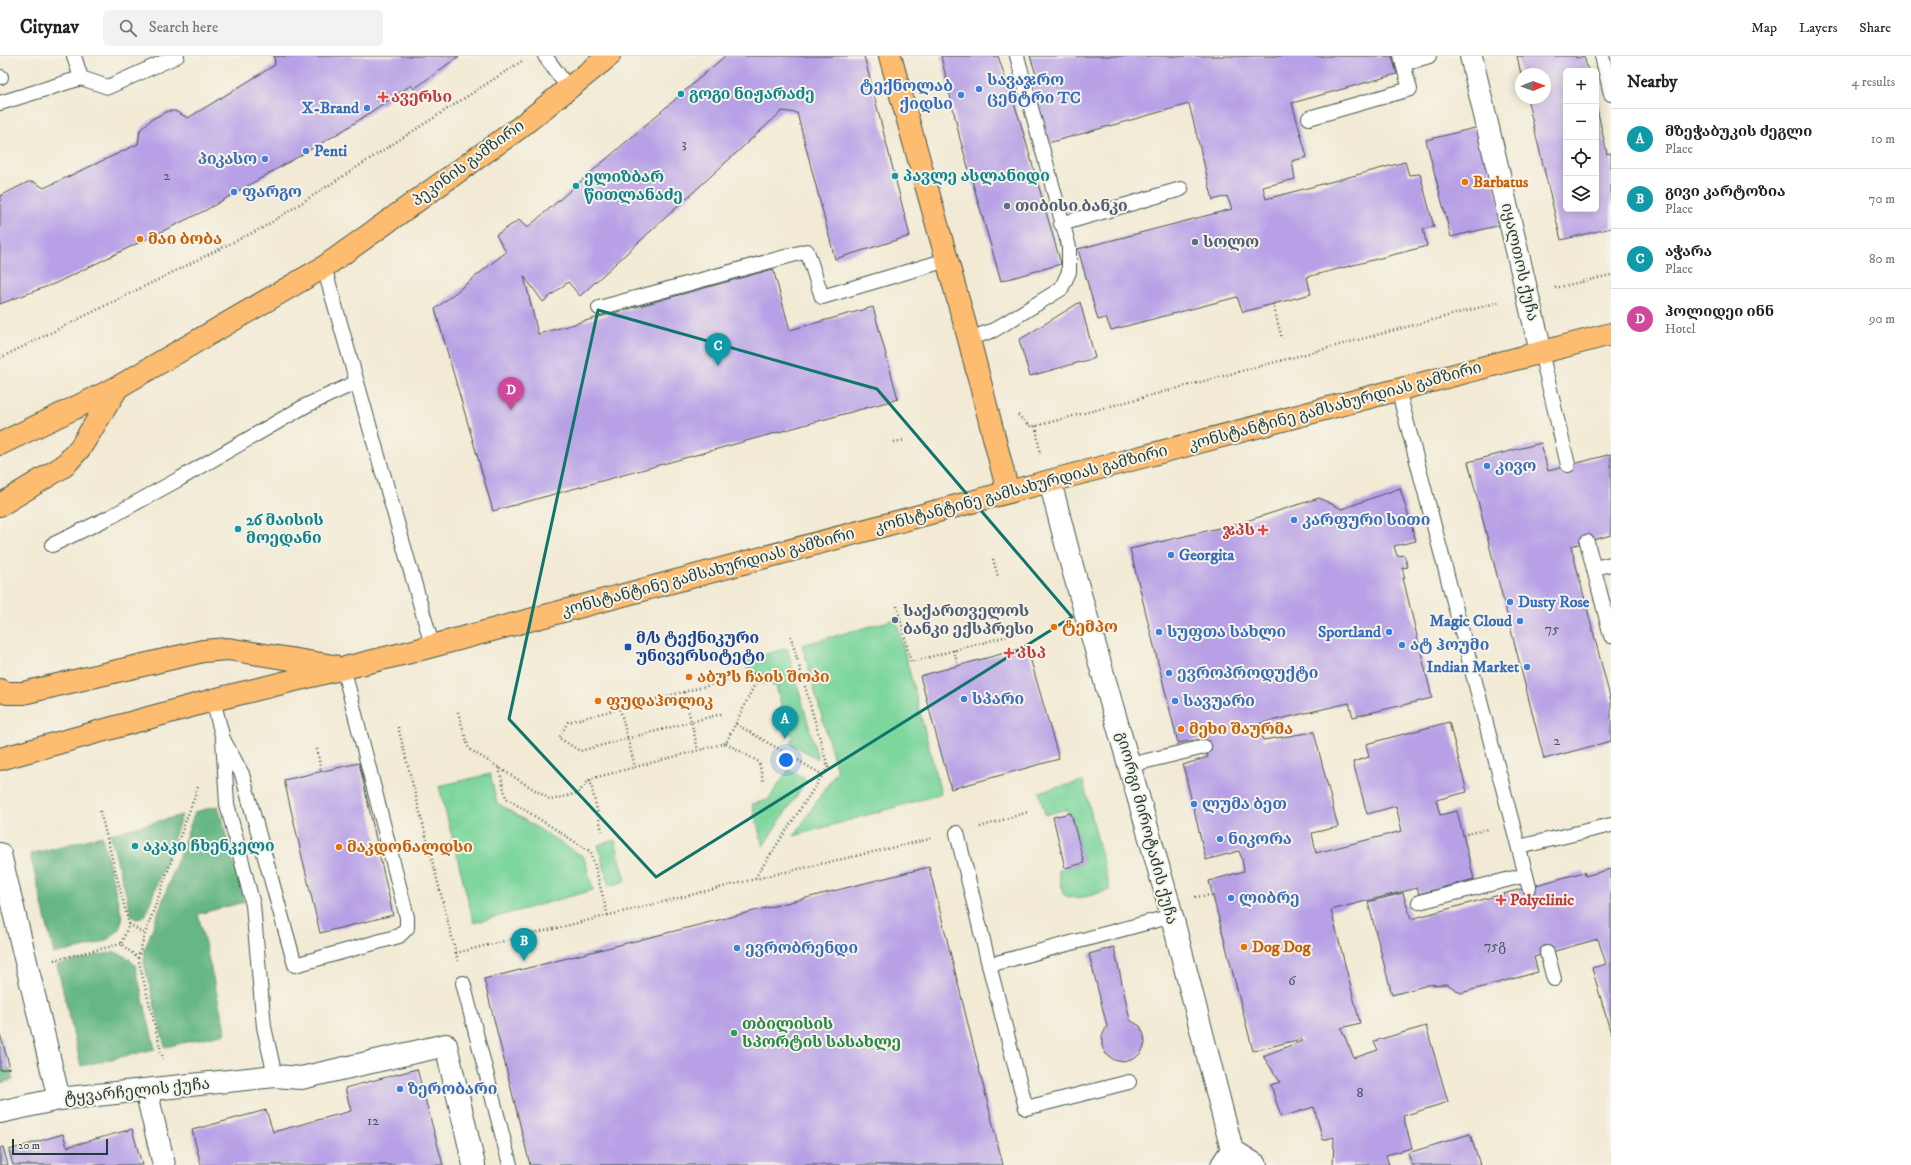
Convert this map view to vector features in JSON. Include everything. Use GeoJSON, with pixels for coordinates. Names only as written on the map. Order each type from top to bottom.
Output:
{"type":"FeatureCollection","features":[{"type":"Feature","properties":{"kind":"main road"},"geometry":{"type":"LineString","coordinates":[[890,56],[948,260],[1008,492]]}},
{"type":"Feature","properties":{"kind":"main road","name":"პეკინის გამზირი"},"geometry":{"type":"LineString","coordinates":[[324,267],[518,128],[569,89],[607,57]]}},
{"type":"Feature","properties":{"kind":"main road"},"geometry":{"type":"LineString","coordinates":[[0,444],[118,387],[324,267]]}},
{"type":"Feature","properties":{"kind":"main road","name":"კონსტანტინე გამსახურდიას გამზირი"},"geometry":{"type":"LineString","coordinates":[[432,645],[1611,334]]}},
{"type":"Feature","properties":{"kind":"main road"},"geometry":{"type":"LineString","coordinates":[[0,505],[64,466],[80,448],[118,387]]}},
{"type":"Feature","properties":{"kind":"main road"},"geometry":{"type":"LineString","coordinates":[[0,759],[213,700],[410,652],[432,645]]}},
{"type":"Feature","properties":{"kind":"main road"},"geometry":{"type":"LineString","coordinates":[[0,690],[7,693],[23,693],[204,651],[228,649],[344,667]]}},
{"type":"Feature","properties":{"kind":"street","name":"იყალთოს ქუჩა"},"geometry":{"type":"LineString","coordinates":[[1471,56],[1542,352]]}},
{"type":"Feature","properties":{"kind":"street","name":"გიორგი მიროტაძის ქუჩა"},"geometry":{"type":"LineString","coordinates":[[1050,481],[1070,559],[1172,916],[1227,1157],[1256,1165]]}},
{"type":"Feature","properties":{"kind":"street"},"geometry":{"type":"LineString","coordinates":[[0,854],[59,1099]]}},
{"type":"Feature","properties":{"kind":"street","name":"ტყვარჩელის ქუჩა"},"geometry":{"type":"LineString","coordinates":[[0,1112],[59,1099],[275,1076],[301,1078],[446,1045],[474,1165]]}},
{"type":"Feature","properties":{"kind":"street"},"geometry":{"type":"LineString","coordinates":[[146,1090],[164,1165]]}},
{"type":"Feature","properties":{"kind":"lane"},"geometry":{"type":"LineString","coordinates":[[74,56],[82,78]]}},
{"type":"Feature","properties":{"kind":"lane"},"geometry":{"type":"LineString","coordinates":[[0,103],[82,78],[108,87],[177,56]]}},
{"type":"Feature","properties":{"kind":"lane"},"geometry":{"type":"LineString","coordinates":[[545,56],[569,89]]}},
{"type":"Feature","properties":{"kind":"lane"},"geometry":{"type":"LineString","coordinates":[[969,339],[994,330],[1061,289],[1069,272],[1069,247],[1017,56]]}},
{"type":"Feature","properties":{"kind":"lane"},"geometry":{"type":"LineString","coordinates":[[1309,118],[1410,89],[1402,60],[1429,56]]}},
{"type":"Feature","properties":{"kind":"lane"},"geometry":{"type":"LineString","coordinates":[[1602,56],[1611,94]]}},
{"type":"Feature","properties":{"kind":"lane"},"geometry":{"type":"LineString","coordinates":[[1062,224],[1181,189]]}},
{"type":"Feature","properties":{"kind":"lane"},"geometry":{"type":"LineString","coordinates":[[599,308],[807,251],[822,297],[948,260]]}},
{"type":"Feature","properties":{"kind":"lane"},"geometry":{"type":"LineString","coordinates":[[324,267],[432,645]]}},
{"type":"Feature","properties":{"kind":"lane"},"geometry":{"type":"LineString","coordinates":[[1542,352],[1568,465]]}},
{"type":"Feature","properties":{"kind":"lane"},"geometry":{"type":"LineString","coordinates":[[52,545],[112,516],[305,406],[357,382]]}},
{"type":"Feature","properties":{"kind":"lane"},"geometry":{"type":"LineString","coordinates":[[1398,389],[1528,881],[1419,902]]}},
{"type":"Feature","properties":{"kind":"lane"},"geometry":{"type":"LineString","coordinates":[[1588,542],[1611,636]]}},
{"type":"Feature","properties":{"kind":"lane"},"geometry":{"type":"LineString","coordinates":[[1594,568],[1611,564]]}},
{"type":"Feature","properties":{"kind":"lane"},"geometry":{"type":"LineString","coordinates":[[223,739],[242,774],[295,965],[399,936],[407,928],[407,917],[344,667]]}},
{"type":"Feature","properties":{"kind":"lane"},"geometry":{"type":"LineString","coordinates":[[213,700],[223,739],[227,804],[253,905],[264,1027],[275,1076]]}},
{"type":"Feature","properties":{"kind":"lane"},"geometry":{"type":"LineString","coordinates":[[1130,765],[1204,747]]}},
{"type":"Feature","properties":{"kind":"lane"},"geometry":{"type":"LineString","coordinates":[[1519,847],[1611,825]]}},
{"type":"Feature","properties":{"kind":"lane"},"geometry":{"type":"LineString","coordinates":[[958,833],[989,965],[1026,1108],[1129,1082]]}},
{"type":"Feature","properties":{"kind":"lane"},"geometry":{"type":"LineString","coordinates":[[989,965],[1172,916]]}},
{"type":"Feature","properties":{"kind":"lane"},"geometry":{"type":"LineString","coordinates":[[1547,953],[1554,979]]}},
{"type":"Feature","properties":{"kind":"lane"},"geometry":{"type":"LineString","coordinates":[[463,983],[510,1165]]}},
{"type":"Feature","properties":{"kind":"path"},"geometry":{"type":"LineString","coordinates":[[0,358],[264,227],[522,60]]}},
{"type":"Feature","properties":{"kind":"path"},"geometry":{"type":"LineString","coordinates":[[1016,411],[1029,426],[1036,426],[1528,295],[1611,275]]}},
{"type":"Feature","properties":{"kind":"path"},"geometry":{"type":"LineString","coordinates":[[1274,304],[1282,339]]}},
{"type":"Feature","properties":{"kind":"path"},"geometry":{"type":"LineString","coordinates":[[894,442],[905,440]]}},
{"type":"Feature","properties":{"kind":"path"},"geometry":{"type":"LineString","coordinates":[[993,558],[998,577]]}},
{"type":"Feature","properties":{"kind":"path"},"geometry":{"type":"LineString","coordinates":[[897,606],[911,662],[1015,634]]}},
{"type":"Feature","properties":{"kind":"path"},"geometry":{"type":"LineString","coordinates":[[985,615],[1007,609]]}},
{"type":"Feature","properties":{"kind":"path"},"geometry":{"type":"LineString","coordinates":[[755,879],[828,767],[790,634]]}},
{"type":"Feature","properties":{"kind":"path"},"geometry":{"type":"LineString","coordinates":[[954,650],[958,666]]}},
{"type":"Feature","properties":{"kind":"path"},"geometry":{"type":"LineString","coordinates":[[721,714],[580,751],[559,738],[568,722],[760,672],[726,743]]}},
{"type":"Feature","properties":{"kind":"path"},"geometry":{"type":"LineString","coordinates":[[684,692],[698,750]]}},
{"type":"Feature","properties":{"kind":"path"},"geometry":{"type":"LineString","coordinates":[[620,709],[635,766]]}},
{"type":"Feature","properties":{"kind":"path"},"geometry":{"type":"LineString","coordinates":[[458,712],[469,750],[551,800],[578,793],[590,779],[726,743],[759,762],[763,781]]}},
{"type":"Feature","properties":{"kind":"path"},"geometry":{"type":"LineString","coordinates":[[736,724],[823,775]]}},
{"type":"Feature","properties":{"kind":"path"},"geometry":{"type":"LineString","coordinates":[[398,727],[463,983]]}},
{"type":"Feature","properties":{"kind":"path"},"geometry":{"type":"LineString","coordinates":[[317,749],[321,772]]}},
{"type":"Feature","properties":{"kind":"path"},"geometry":{"type":"LineString","coordinates":[[499,768],[506,798],[591,852],[608,916]]}},
{"type":"Feature","properties":{"kind":"path"},"geometry":{"type":"LineString","coordinates":[[590,779],[602,831]]}},
{"type":"Feature","properties":{"kind":"path"},"geometry":{"type":"LineString","coordinates":[[170,1087],[138,958],[145,934],[198,787]]}},
{"type":"Feature","properties":{"kind":"path"},"geometry":{"type":"LineString","coordinates":[[100,811],[129,924],[121,944]]}},
{"type":"Feature","properties":{"kind":"path"},"geometry":{"type":"LineString","coordinates":[[456,953],[755,879],[958,833],[1028,812]]}},
{"type":"Feature","properties":{"kind":"path"},"geometry":{"type":"LineString","coordinates":[[129,924],[145,934]]}},
{"type":"Feature","properties":{"kind":"path"},"geometry":{"type":"LineString","coordinates":[[121,944],[138,958]]}},
{"type":"Feature","properties":{"kind":"path"},"geometry":{"type":"LineString","coordinates":[[52,960],[121,944]]}},
{"type":"Feature","properties":{"kind":"highlighted area"},"geometry":{"type":"Polygon","coordinates":[[[598,310],[877,389],[1072,617],[656,877],[509,719],[598,310]]]}},
{"type":"Feature","properties":{"kind":"green space"},"geometry":{"type":"Polygon","coordinates":[[[896,619],[941,794],[794,836],[837,771],[802,645],[896,619]]]}},
{"type":"Feature","properties":{"kind":"green space"},"geometry":{"type":"Polygon","coordinates":[[[787,648],[818,759],[790,743],[793,735],[788,732],[776,685],[773,686],[771,682],[760,683],[755,680],[751,669],[748,670],[745,660],[787,648]]]}},
{"type":"Feature","properties":{"kind":"green space"},"geometry":{"type":"Polygon","coordinates":[[[789,769],[807,780],[763,846],[752,804],[768,800],[789,769]]]}},
{"type":"Feature","properties":{"kind":"green space"},"geometry":{"type":"Polygon","coordinates":[[[490,774],[497,803],[584,857],[593,890],[474,923],[439,786],[490,774]]]}},
{"type":"Feature","properties":{"kind":"green space"},"geometry":{"type":"Polygon","coordinates":[[[1083,781],[1110,890],[1074,898],[1063,894],[1058,870],[1084,863],[1071,813],[1068,814],[1067,809],[1045,815],[1039,792],[1083,781]]]}},
{"type":"Feature","properties":{"kind":"green space"},"geometry":{"type":"Polygon","coordinates":[[[218,806],[244,902],[198,914],[226,1033],[165,1047],[144,963],[145,949],[195,812],[218,806]]]}},
{"type":"Feature","properties":{"kind":"green space"},"geometry":{"type":"Polygon","coordinates":[[[182,815],[146,914],[144,917],[138,919],[134,918],[131,913],[110,834],[182,815]]]}},
{"type":"Feature","properties":{"kind":"green space"},"geometry":{"type":"Polygon","coordinates":[[[102,836],[122,918],[120,927],[114,935],[106,940],[85,947],[54,954],[30,854],[102,836]]]}},
{"type":"Feature","properties":{"kind":"green space"},"geometry":{"type":"Polygon","coordinates":[[[615,840],[626,881],[609,886],[598,845],[615,840]]]}},
{"type":"Feature","properties":{"kind":"green space"},"geometry":{"type":"Polygon","coordinates":[[[113,952],[125,956],[135,965],[155,1049],[81,1066],[57,965],[113,952]]]}},
{"type":"Feature","properties":{"kind":"green space"},"geometry":{"type":"Polygon","coordinates":[[[10,1068],[13,1080],[0,1083],[0,1070],[10,1068]]]}},
{"type":"Feature","properties":{"kind":"building"},"geometry":{"type":"Polygon","coordinates":[[[274,56],[459,56],[414,89],[411,85],[344,130],[206,210],[56,283],[0,304],[0,196],[28,182],[34,182],[44,188],[138,144],[140,130],[152,119],[168,111],[175,111],[188,118],[275,65],[274,56]]]}},
{"type":"Feature","properties":{"kind":"building"},"geometry":{"type":"Polygon","coordinates":[[[725,56],[864,56],[910,236],[835,259],[797,113],[782,111],[580,296],[568,282],[543,302],[524,276],[538,334],[773,269],[790,330],[873,307],[898,399],[493,511],[435,309],[506,252],[496,235],[519,220],[527,228],[725,56]]]}},
{"type":"Feature","properties":{"kind":"building"},"geometry":{"type":"Polygon","coordinates":[[[941,56],[998,56],[1020,121],[1061,264],[1001,281],[960,139],[941,56]]]}},
{"type":"Feature","properties":{"kind":"building"},"geometry":{"type":"Polygon","coordinates":[[[1030,56],[1392,56],[1397,74],[1292,103],[1307,157],[1292,161],[1295,179],[1263,187],[1266,199],[1405,162],[1409,175],[1420,174],[1434,227],[1423,229],[1427,246],[1307,277],[1311,294],[1243,312],[1237,297],[1111,330],[1106,318],[1098,320],[1078,249],[1232,209],[1227,196],[1213,200],[1189,104],[1048,143],[1030,79],[1037,77],[1030,56]]]}},
{"type":"Feature","properties":{"kind":"building"},"geometry":{"type":"Polygon","coordinates":[[[1517,56],[1576,56],[1576,58],[1584,56],[1587,68],[1563,68],[1563,212],[1599,212],[1599,117],[1607,154],[1611,153],[1611,228],[1561,240],[1528,104],[1551,104],[1551,68],[1520,68],[1517,56]]]}},
{"type":"Feature","properties":{"kind":"building","name":"Barbatus"},"geometry":{"type":"Polygon","coordinates":[[[1479,127],[1505,224],[1451,237],[1426,140],[1479,127]]]}},
{"type":"Feature","properties":{"kind":"building"},"geometry":{"type":"Polygon","coordinates":[[[1080,302],[1095,358],[1030,376],[1019,340],[1080,302]]]}},
{"type":"Feature","properties":{"kind":"building"},"geometry":{"type":"Polygon","coordinates":[[[1541,443],[1548,471],[1611,454],[1611,535],[1571,546],[1611,701],[1611,741],[1544,759],[1468,462],[1541,443]]]}},
{"type":"Feature","properties":{"kind":"building"},"geometry":{"type":"Polygon","coordinates":[[[1400,488],[1416,541],[1394,546],[1397,556],[1404,555],[1408,567],[1402,568],[1405,578],[1403,578],[1432,698],[1353,717],[1349,703],[1258,724],[1263,740],[1314,732],[1338,827],[1312,833],[1316,853],[1402,831],[1396,806],[1367,814],[1353,762],[1369,757],[1366,744],[1449,722],[1467,792],[1436,800],[1440,815],[1457,811],[1474,879],[1419,894],[1417,888],[1331,910],[1360,1023],[1341,1028],[1354,1058],[1378,1050],[1374,1041],[1426,1026],[1448,1102],[1403,1116],[1412,1148],[1386,1155],[1389,1165],[1333,1165],[1334,1137],[1323,1140],[1314,1107],[1281,1117],[1271,1085],[1280,1082],[1263,1056],[1302,1041],[1301,1039],[1253,1051],[1209,881],[1244,871],[1242,859],[1239,851],[1206,860],[1183,765],[1208,757],[1202,739],[1178,743],[1130,549],[1240,523],[1319,498],[1342,509],[1400,488]]]}},
{"type":"Feature","properties":{"kind":"building"},"geometry":{"type":"Polygon","coordinates":[[[1027,647],[1059,759],[951,789],[920,676],[1027,647]]]}},
{"type":"Feature","properties":{"kind":"building","name":"მაკდონალდსი"},"geometry":{"type":"Polygon","coordinates":[[[359,763],[393,915],[320,933],[284,780],[359,763]]]}},
{"type":"Feature","properties":{"kind":"building"},"geometry":{"type":"Polygon","coordinates":[[[1071,813],[1084,863],[1065,868],[1053,817],[1071,813]]]}},
{"type":"Feature","properties":{"kind":"building","name":"თბილისის სპორტის სასახლე"},"geometry":{"type":"Polygon","coordinates":[[[929,867],[1003,1165],[530,1165],[484,979],[929,867]]]}},
{"type":"Feature","properties":{"kind":"building"},"geometry":{"type":"Polygon","coordinates":[[[1611,869],[1611,1034],[1592,968],[1606,964],[1598,939],[1534,957],[1538,972],[1461,993],[1447,984],[1428,985],[1392,995],[1368,902],[1403,893],[1411,919],[1584,872],[1585,876],[1611,869]]]}},
{"type":"Feature","properties":{"kind":"building"},"geometry":{"type":"Polygon","coordinates":[[[1114,947],[1130,1020],[1140,1026],[1144,1035],[1145,1044],[1141,1053],[1134,1059],[1124,1062],[1114,1060],[1106,1054],[1102,1046],[1102,1036],[1107,1026],[1089,954],[1114,947]]]}},
{"type":"Feature","properties":{"kind":"building"},"geometry":{"type":"Polygon","coordinates":[[[0,1034],[10,1068],[0,1070],[0,1034]]]}},
{"type":"Feature","properties":{"kind":"building"},"geometry":{"type":"Polygon","coordinates":[[[417,1069],[443,1165],[201,1165],[192,1130],[266,1110],[273,1132],[351,1111],[345,1088],[417,1069]]]}},
{"type":"Feature","properties":{"kind":"building"},"geometry":{"type":"Polygon","coordinates":[[[132,1129],[142,1165],[13,1165],[9,1150],[63,1134],[67,1147],[132,1129]]]}},
{"type":"Feature","properties":{"kind":"building"},"geometry":{"type":"Polygon","coordinates":[[[1470,1134],[1480,1165],[1412,1165],[1408,1153],[1470,1134]]]}},
{"type":"Feature","properties":{"kind":"building"},"geometry":{"type":"Polygon","coordinates":[[[3,1147],[8,1165],[0,1165],[0,1148],[3,1147]]]}},
{"type":"Feature","properties":{"kind":"place","name":"სავაჯრო ცენტრი TC"},"geometry":{"type":"Point","coordinates":[979,89]}},
{"type":"Feature","properties":{"kind":"place","name":"გოგი ნიჟარაძე"},"geometry":{"type":"Point","coordinates":[681,94]}},
{"type":"Feature","properties":{"kind":"place","name":"ტექნოლაბ ქიდსი"},"geometry":{"type":"Point","coordinates":[961,95]}},
{"type":"Feature","properties":{"kind":"place","name":"ავერსი"},"geometry":{"type":"Point","coordinates":[383,97]}},
{"type":"Feature","properties":{"kind":"place","name":"X-Brand"},"geometry":{"type":"Point","coordinates":[367,108]}},
{"type":"Feature","properties":{"kind":"place","name":"Penti"},"geometry":{"type":"Point","coordinates":[306,151]}},
{"type":"Feature","properties":{"kind":"place","name":"პიკასო"},"geometry":{"type":"Point","coordinates":[265,159]}},
{"type":"Feature","properties":{"kind":"place","name":"პავლე ასლანიდი"},"geometry":{"type":"Point","coordinates":[895,176]}},
{"type":"Feature","properties":{"kind":"place","name":"Barbatus"},"geometry":{"type":"Point","coordinates":[1465,182]}},
{"type":"Feature","properties":{"kind":"place","name":"ელიზბარ წითლანაძე"},"geometry":{"type":"Point","coordinates":[576,186]}},
{"type":"Feature","properties":{"kind":"place","name":"ფარგო"},"geometry":{"type":"Point","coordinates":[234,192]}},
{"type":"Feature","properties":{"kind":"place","name":"თიბისი ბანკი"},"geometry":{"type":"Point","coordinates":[1007,206]}},
{"type":"Feature","properties":{"kind":"place","name":"მაი ბობა"},"geometry":{"type":"Point","coordinates":[140,239]}},
{"type":"Feature","properties":{"kind":"place","name":"სოლო"},"geometry":{"type":"Point","coordinates":[1195,242]}},
{"type":"Feature","properties":{"kind":"place","name":"აჭარა"},"geometry":{"type":"Point","coordinates":[718,366]}},
{"type":"Feature","properties":{"kind":"place","name":"ჰოლიდეი ინნ"},"geometry":{"type":"Point","coordinates":[511,410]}},
{"type":"Feature","properties":{"kind":"place","name":"კივო"},"geometry":{"type":"Point","coordinates":[1487,466]}},
{"type":"Feature","properties":{"kind":"place","name":"კარფური სითი"},"geometry":{"type":"Point","coordinates":[1294,520]}},
{"type":"Feature","properties":{"kind":"place","name":"26 მაისის მოედანი"},"geometry":{"type":"Point","coordinates":[238,529]}},
{"type":"Feature","properties":{"kind":"place","name":"ჯპს"},"geometry":{"type":"Point","coordinates":[1263,530]}},
{"type":"Feature","properties":{"kind":"place","name":"Georgita"},"geometry":{"type":"Point","coordinates":[1171,555]}},
{"type":"Feature","properties":{"kind":"place","name":"Dusty Rose"},"geometry":{"type":"Point","coordinates":[1510,602]}},
{"type":"Feature","properties":{"kind":"place","name":"საქართველოს ბანკი ექსპრესი"},"geometry":{"type":"Point","coordinates":[895,620]}},
{"type":"Feature","properties":{"kind":"place","name":"Magic Cloud"},"geometry":{"type":"Point","coordinates":[1520,621]}},
{"type":"Feature","properties":{"kind":"place","name":"ტემპო"},"geometry":{"type":"Point","coordinates":[1054,627]}},
{"type":"Feature","properties":{"kind":"place","name":"სუფთა სახლი"},"geometry":{"type":"Point","coordinates":[1159,632]}},
{"type":"Feature","properties":{"kind":"place","name":"Sportland"},"geometry":{"type":"Point","coordinates":[1389,632]}},
{"type":"Feature","properties":{"kind":"place","name":"ატ ჰოუმი"},"geometry":{"type":"Point","coordinates":[1402,645]}},
{"type":"Feature","properties":{"kind":"place","name":"მ/ს ტექნიკური უნივერსიტეტი"},"geometry":{"type":"Point","coordinates":[628,647]}},
{"type":"Feature","properties":{"kind":"place","name":"პსპ"},"geometry":{"type":"Point","coordinates":[1009,653]}},
{"type":"Feature","properties":{"kind":"place","name":"Indian Market"},"geometry":{"type":"Point","coordinates":[1527,667]}},
{"type":"Feature","properties":{"kind":"place","name":"ევროპროდუქტი"},"geometry":{"type":"Point","coordinates":[1169,673]}},
{"type":"Feature","properties":{"kind":"place","name":"აბუ'ს ჩაის შოპი"},"geometry":{"type":"Point","coordinates":[689,677]}},
{"type":"Feature","properties":{"kind":"place","name":"სპარი"},"geometry":{"type":"Point","coordinates":[964,699]}},
{"type":"Feature","properties":{"kind":"place","name":"ფუდაჰოლიკ"},"geometry":{"type":"Point","coordinates":[598,701]}},
{"type":"Feature","properties":{"kind":"place","name":"სავუარი"},"geometry":{"type":"Point","coordinates":[1175,701]}},
{"type":"Feature","properties":{"kind":"place","name":"მეხი შაურმა"},"geometry":{"type":"Point","coordinates":[1181,729]}},
{"type":"Feature","properties":{"kind":"place","name":"მზეჭაბუკის ძეგლი"},"geometry":{"type":"Point","coordinates":[785,739]}},
{"type":"Feature","properties":{"kind":"place","name":"ლუმა ბეთ"},"geometry":{"type":"Point","coordinates":[1194,804]}},
{"type":"Feature","properties":{"kind":"place","name":"ნიკორა"},"geometry":{"type":"Point","coordinates":[1220,839]}},
{"type":"Feature","properties":{"kind":"place","name":"აკაკი ჩხენკელი"},"geometry":{"type":"Point","coordinates":[135,846]}},
{"type":"Feature","properties":{"kind":"place","name":"მაკდონალდსი"},"geometry":{"type":"Point","coordinates":[339,847]}},
{"type":"Feature","properties":{"kind":"place","name":"ლიბრე"},"geometry":{"type":"Point","coordinates":[1231,898]}},
{"type":"Feature","properties":{"kind":"place","name":"Polyclinic"},"geometry":{"type":"Point","coordinates":[1501,900]}},
{"type":"Feature","properties":{"kind":"place","name":"Dog Dog"},"geometry":{"type":"Point","coordinates":[1244,947]}},
{"type":"Feature","properties":{"kind":"place","name":"ევრობრენდი"},"geometry":{"type":"Point","coordinates":[737,948]}},
{"type":"Feature","properties":{"kind":"place","name":"გივი კარტოზია"},"geometry":{"type":"Point","coordinates":[524,961]}},
{"type":"Feature","properties":{"kind":"place","name":"თბილისის სპორტის სასახლე"},"geometry":{"type":"Point","coordinates":[734,1033]}},
{"type":"Feature","properties":{"kind":"place","name":"ზერობარი"},"geometry":{"type":"Point","coordinates":[400,1089]}}]}
